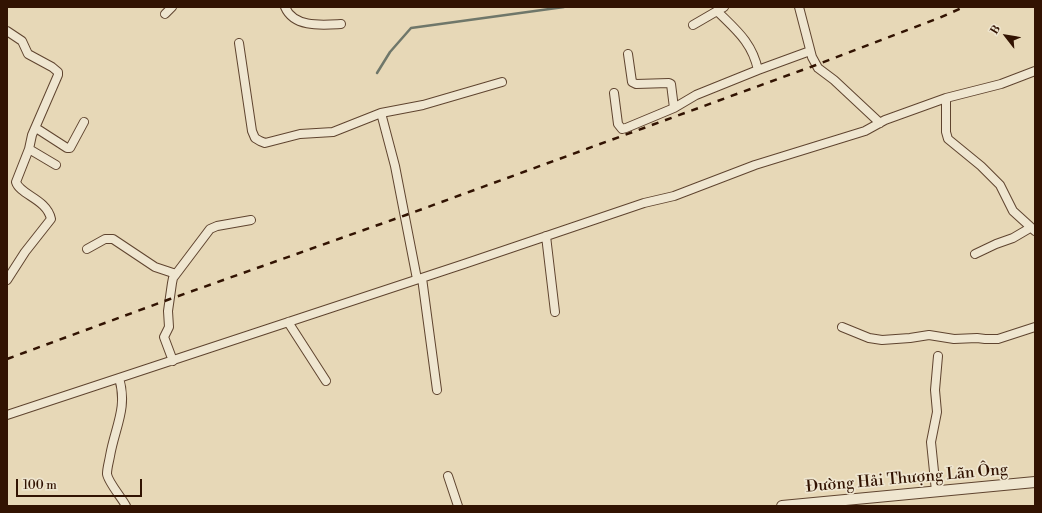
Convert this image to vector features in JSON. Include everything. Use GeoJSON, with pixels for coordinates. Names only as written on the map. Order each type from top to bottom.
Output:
{"type":"FeatureCollection","features":[{"type":"Feature","properties":{"kind":"street"},"geometry":{"type":"LineString","coordinates":[[165,14],[172,7]]}},
{"type":"Feature","properties":{"kind":"street"},"geometry":{"type":"LineString","coordinates":[[285,7],[289,14],[300,22],[321,25],[341,24]]}},
{"type":"Feature","properties":{"kind":"street"},"geometry":{"type":"LineString","coordinates":[[799,7],[810,51],[818,68],[834,80],[880,123]]}},
{"type":"Feature","properties":{"kind":"street"},"geometry":{"type":"LineString","coordinates":[[693,25],[721,9],[745,39],[752,51],[758,70]]}},
{"type":"Feature","properties":{"kind":"street"},"geometry":{"type":"LineString","coordinates":[[7,31],[22,41],[28,54],[52,67],[58,72],[58,76],[32,135],[29,149],[17,177],[16,184],[41,202],[48,211],[51,219],[25,252],[7,280]]}},
{"type":"Feature","properties":{"kind":"street"},"geometry":{"type":"LineString","coordinates":[[239,43],[252,131],[255,138],[266,143],[300,134],[333,132],[381,113],[423,105],[502,82]]}},
{"type":"Feature","properties":{"kind":"street"},"geometry":{"type":"LineString","coordinates":[[614,93],[618,124],[622,128],[626,128],[674,108],[696,95],[810,51]]}},
{"type":"Feature","properties":{"kind":"street"},"geometry":{"type":"LineString","coordinates":[[628,54],[632,82],[636,84],[671,84],[674,108]]}},
{"type":"Feature","properties":{"kind":"street"},"geometry":{"type":"LineString","coordinates":[[7,415],[644,203],[674,196],[755,165],[865,131],[880,123],[946,98],[1001,84],[1035,71]]}},
{"type":"Feature","properties":{"kind":"street"},"geometry":{"type":"LineString","coordinates":[[946,98],[946,132],[948,139],[981,166],[1000,185],[1013,211],[1033,229],[975,254]]}},
{"type":"Feature","properties":{"kind":"street"},"geometry":{"type":"LineString","coordinates":[[381,113],[395,166],[419,279],[437,390]]}},
{"type":"Feature","properties":{"kind":"street"},"geometry":{"type":"LineString","coordinates":[[36,128],[66,148],[70,148],[84,122]]}},
{"type":"Feature","properties":{"kind":"street"},"geometry":{"type":"LineString","coordinates":[[29,149],[56,165]]}},
{"type":"Feature","properties":{"kind":"street"},"geometry":{"type":"LineString","coordinates":[[173,361],[164,337],[169,327],[168,311],[172,283],[176,274],[210,229],[217,226],[251,220]]}},
{"type":"Feature","properties":{"kind":"street"},"geometry":{"type":"LineString","coordinates":[[546,236],[555,312]]}},
{"type":"Feature","properties":{"kind":"street"},"geometry":{"type":"LineString","coordinates":[[87,249],[105,239],[113,239],[155,267],[176,274]]}},
{"type":"Feature","properties":{"kind":"street"},"geometry":{"type":"LineString","coordinates":[[288,322],[326,381]]}},
{"type":"Feature","properties":{"kind":"street"},"geometry":{"type":"LineString","coordinates":[[842,327],[868,338],[882,340],[929,335],[954,339],[998,339],[1006,338],[1035,327]]}},
{"type":"Feature","properties":{"kind":"street"},"geometry":{"type":"LineString","coordinates":[[936,492],[931,442],[937,412],[935,390],[938,356]]}},
{"type":"Feature","properties":{"kind":"street"},"geometry":{"type":"LineString","coordinates":[[119,378],[122,389],[122,404],[120,416],[112,441],[107,474],[126,506]]}},
{"type":"Feature","properties":{"kind":"street"},"geometry":{"type":"LineString","coordinates":[[448,476],[458,506]]}},
{"type":"Feature","properties":{"kind":"street","name":"Đường Hải Thượng Lãn Ông"},"geometry":{"type":"LineString","coordinates":[[782,506],[1035,482]]}},
{"type":"Feature","properties":{"kind":"waterway"},"geometry":{"type":"LineString","coordinates":[[377,73],[390,52],[411,28],[564,7]]}},
{"type":"Feature","properties":{"kind":"railway"},"geometry":{"type":"LineString","coordinates":[[7,359],[816,65],[964,7]]}}]}
